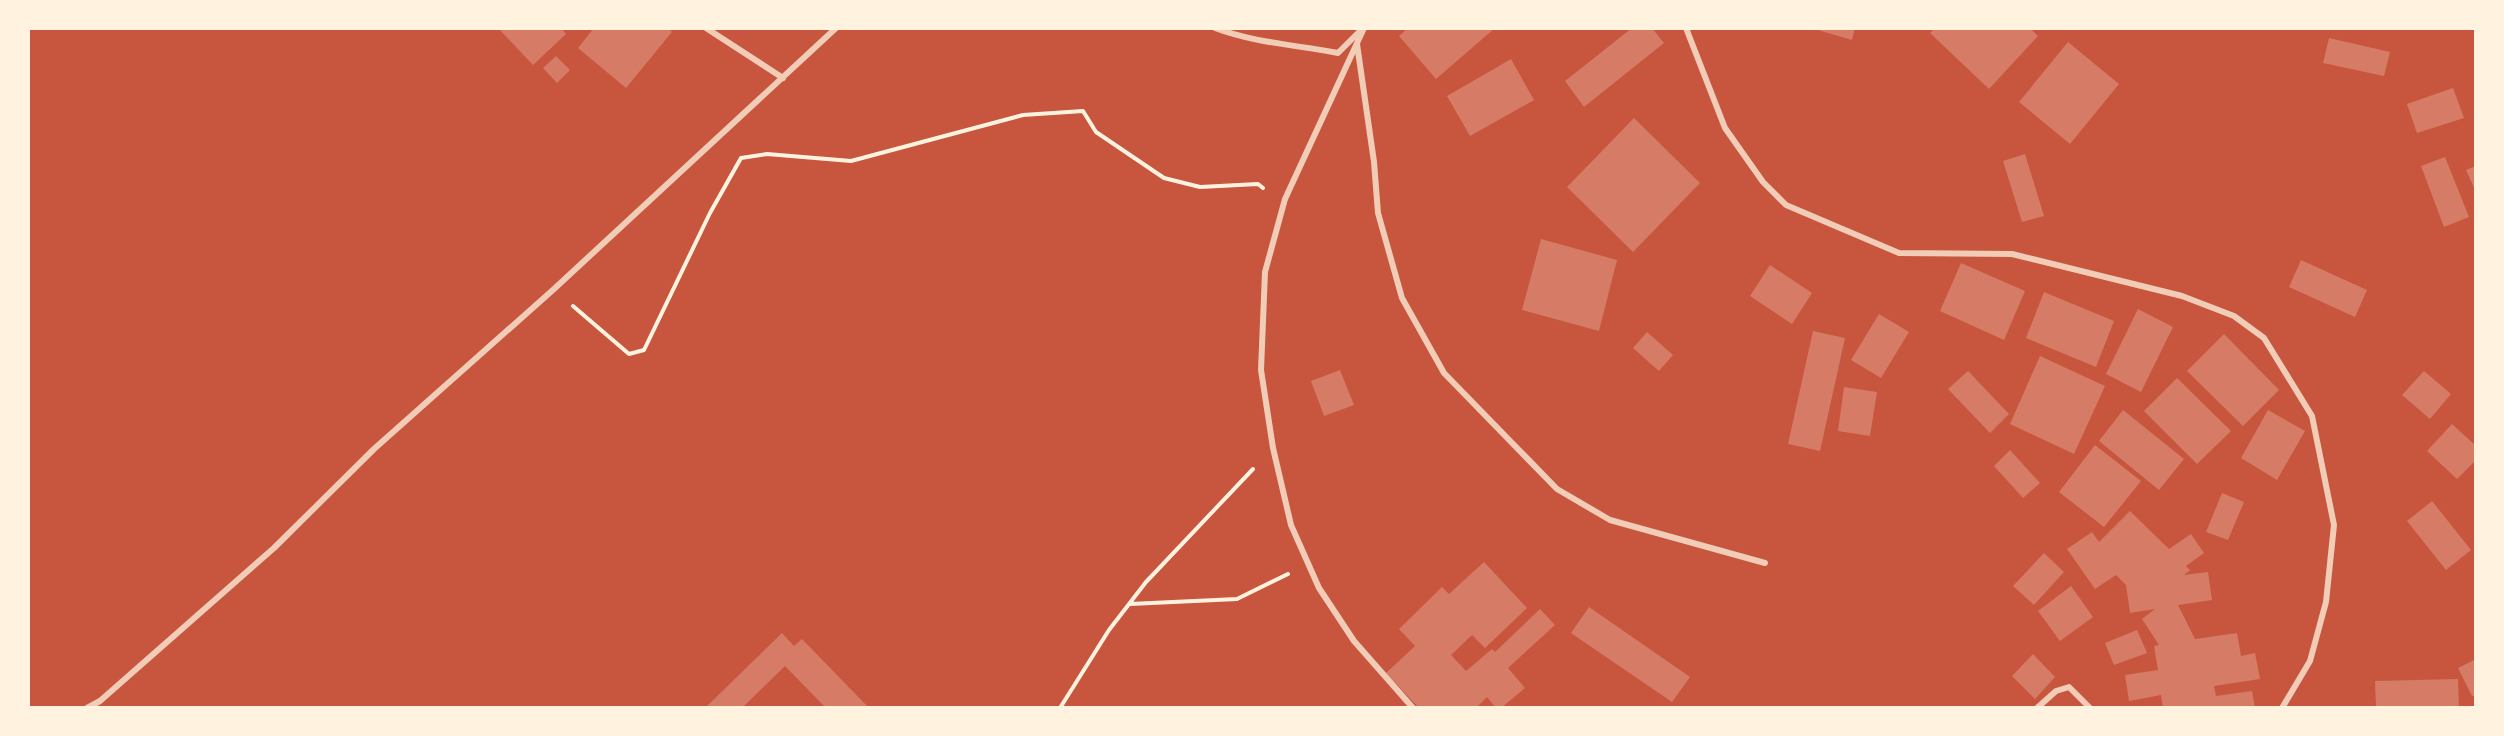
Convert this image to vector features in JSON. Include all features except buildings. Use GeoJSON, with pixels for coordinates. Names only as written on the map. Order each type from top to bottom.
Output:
{"type":"FeatureCollection","features":[{"type":"Feature","properties":{"kind":"street"},"geometry":{"type":"LineString","coordinates":[[706,28],[783,78]]}},
{"type":"Feature","properties":{"kind":"street"},"geometry":{"type":"LineString","coordinates":[[87,708],[100,701],[274,548],[374,449],[554,289],[836,28]]}},
{"type":"Feature","properties":{"kind":"street"},"geometry":{"type":"LineString","coordinates":[[1215,28],[1233,35],[1338,53],[1364,28]]}},
{"type":"Feature","properties":{"kind":"street"},"geometry":{"type":"LineString","coordinates":[[1364,28],[1285,199],[1265,272],[1261,370],[1273,448],[1291,525],[1319,588],[1354,641],[1413,708]]}},
{"type":"Feature","properties":{"kind":"street"},"geometry":{"type":"LineString","coordinates":[[1686,28],[1725,128],[1763,182],[1786,206],[1899,253],[2012,254],[2182,296],[2234,316],[2264,339],[2312,416],[2334,525],[2326,602],[2310,661],[2282,708]]}},
{"type":"Feature","properties":{"kind":"street"},"geometry":{"type":"LineString","coordinates":[[1356,44],[1374,162],[1378,213],[1402,298],[1444,373],[1557,489],[1610,520],[1764,563]]}},
{"type":"Feature","properties":{"kind":"street"},"geometry":{"type":"LineString","coordinates":[[2037,708],[2056,691],[2069,687],[2090,708]]}},
{"type":"Feature","properties":{"kind":"path"},"geometry":{"type":"LineString","coordinates":[[554,289],[629,354],[644,350],[710,213],[741,158],[767,154],[851,161],[1023,115],[1083,111],[1096,132],[1164,178],[1200,187],[1258,184],[1273,196],[1285,199]]}},
{"type":"Feature","properties":{"kind":"path"},"geometry":{"type":"LineString","coordinates":[[1060,708],[1109,630],[1129,604],[1184,540],[1273,448]]}},
{"type":"Feature","properties":{"kind":"path"},"geometry":{"type":"LineString","coordinates":[[1129,604],[1237,598],[1309,564]]}}]}
